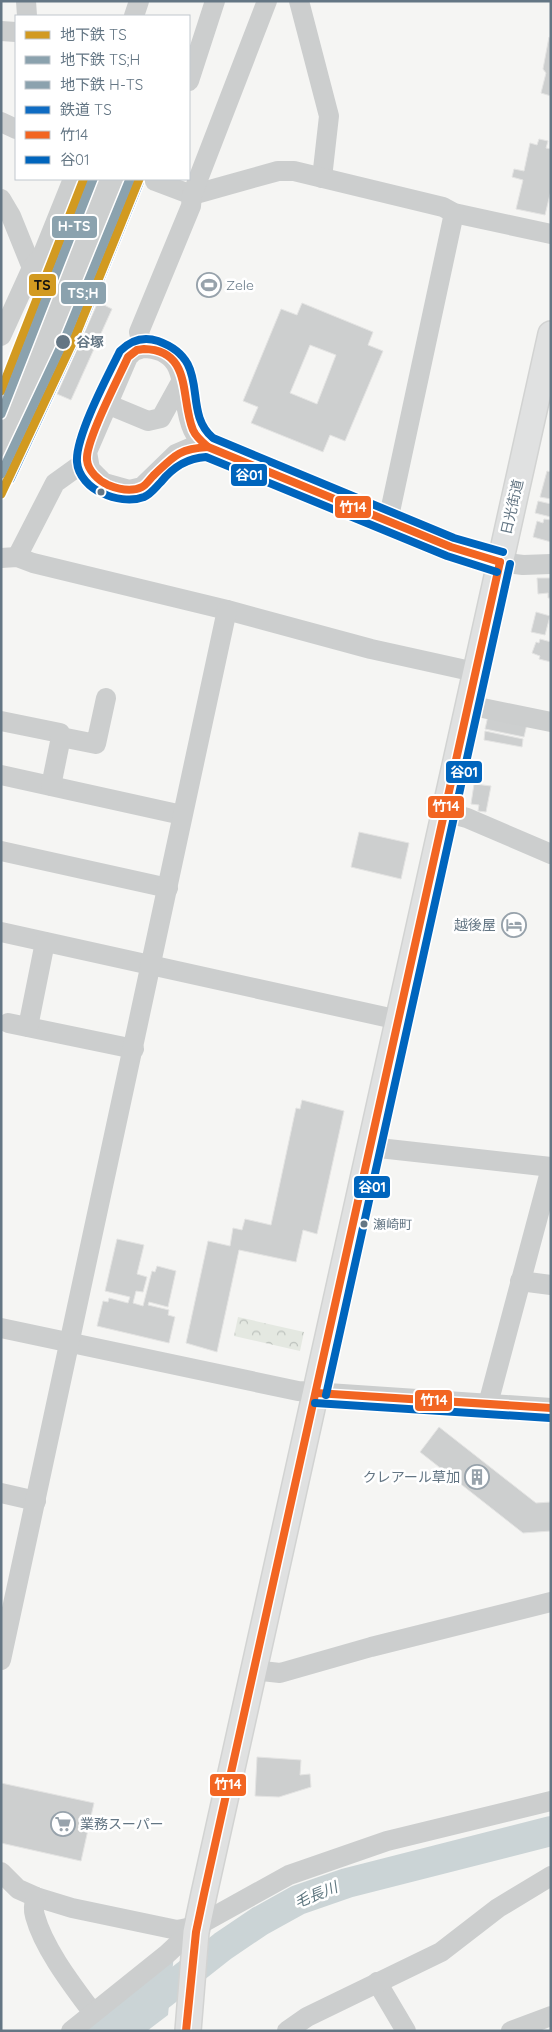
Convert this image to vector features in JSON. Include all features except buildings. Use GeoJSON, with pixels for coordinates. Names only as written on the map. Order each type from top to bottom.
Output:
{"type":"FeatureCollection","features":[{"type":"Feature","properties":{"kind":"main road","name":"日光街道"},"geometry":{"type":"LineString","coordinates":[[188,2025],[196,1933],[551,334]]}},
{"type":"Feature","properties":{"kind":"main road"},"geometry":{"type":"LineString","coordinates":[[208,447],[462,551],[500,562]]}},
{"type":"Feature","properties":{"kind":"street"},"geometry":{"type":"LineString","coordinates":[[26,1],[27,15]]}},
{"type":"Feature","properties":{"kind":"street"},"geometry":{"type":"LineString","coordinates":[[134,15],[139,1]]}},
{"type":"Feature","properties":{"kind":"street"},"geometry":{"type":"LineString","coordinates":[[190,78],[215,1]]}},
{"type":"Feature","properties":{"kind":"street"},"geometry":{"type":"LineString","coordinates":[[142,348],[139,332],[191,206],[192,195],[267,1]]}},
{"type":"Feature","properties":{"kind":"street"},"geometry":{"type":"LineString","coordinates":[[299,1],[329,116],[322,178]]}},
{"type":"Feature","properties":{"kind":"street"},"geometry":{"type":"LineString","coordinates":[[1,31],[15,32]]}},
{"type":"Feature","properties":{"kind":"street"},"geometry":{"type":"LineString","coordinates":[[1,122],[15,129]]}},
{"type":"Feature","properties":{"kind":"street"},"geometry":{"type":"LineString","coordinates":[[156,180],[192,195],[278,171],[294,171],[443,207],[454,213],[551,234]]}},
{"type":"Feature","properties":{"kind":"street"},"geometry":{"type":"LineString","coordinates":[[1,336],[32,268],[42,256],[73,180]]}},
{"type":"Feature","properties":{"kind":"street"},"geometry":{"type":"LineString","coordinates":[[1,199],[11,216],[32,268]]}},
{"type":"Feature","properties":{"kind":"street"},"geometry":{"type":"LineString","coordinates":[[388,521],[454,213]]}},
{"type":"Feature","properties":{"kind":"street"},"geometry":{"type":"LineString","coordinates":[[142,348],[152,348],[172,358],[176,363],[182,380],[193,430],[198,439],[208,447],[190,448],[176,454],[142,487],[129,490],[104,483],[92,473],[87,460],[89,444],[128,357],[134,351],[142,348]]}},
{"type":"Feature","properties":{"kind":"street"},"geometry":{"type":"LineString","coordinates":[[107,404],[148,421],[154,421],[161,418],[182,380]]}},
{"type":"Feature","properties":{"kind":"street"},"geometry":{"type":"LineString","coordinates":[[87,460],[55,483],[9,558],[227,610],[371,649],[475,672]]}},
{"type":"Feature","properties":{"kind":"street"},"geometry":{"type":"LineString","coordinates":[[500,562],[523,565],[551,564]]}},
{"type":"Feature","properties":{"kind":"street"},"geometry":{"type":"LineString","coordinates":[[1,1660],[227,610]]}},
{"type":"Feature","properties":{"kind":"street"},"geometry":{"type":"LineString","coordinates":[[61,737],[96,744],[106,698]]}},
{"type":"Feature","properties":{"kind":"street"},"geometry":{"type":"LineString","coordinates":[[468,706],[551,722]]}},
{"type":"Feature","properties":{"kind":"street"},"geometry":{"type":"LineString","coordinates":[[1,721],[60,733],[61,737],[51,786]]}},
{"type":"Feature","properties":{"kind":"street"},"geometry":{"type":"LineString","coordinates":[[1,775],[182,815]]}},
{"type":"Feature","properties":{"kind":"street"},"geometry":{"type":"LineString","coordinates":[[445,812],[467,818],[551,854]]}},
{"type":"Feature","properties":{"kind":"street"},"geometry":{"type":"LineString","coordinates":[[1,852],[168,888]]}},
{"type":"Feature","properties":{"kind":"street"},"geometry":{"type":"LineString","coordinates":[[1,932],[399,1020]]}},
{"type":"Feature","properties":{"kind":"street"},"geometry":{"type":"LineString","coordinates":[[28,1027],[45,942]]}},
{"type":"Feature","properties":{"kind":"street"},"geometry":{"type":"LineString","coordinates":[[8,1023],[134,1049]]}},
{"type":"Feature","properties":{"kind":"street"},"geometry":{"type":"LineString","coordinates":[[370,1147],[551,1167],[488,1404]]}},
{"type":"Feature","properties":{"kind":"street"},"geometry":{"type":"LineString","coordinates":[[520,1281],[551,1285]]}},
{"type":"Feature","properties":{"kind":"street"},"geometry":{"type":"LineString","coordinates":[[1,1328],[298,1391],[551,1408]]}},
{"type":"Feature","properties":{"kind":"street"},"geometry":{"type":"LineString","coordinates":[[1,1494],[36,1501]]}},
{"type":"Feature","properties":{"kind":"street"},"geometry":{"type":"LineString","coordinates":[[253,1670],[280,1673],[551,1602]]}},
{"type":"Feature","properties":{"kind":"street"},"geometry":{"type":"LineString","coordinates":[[71,2031],[196,1933],[258,1891],[307,1867],[388,1841],[551,1801]]}},
{"type":"Feature","properties":{"kind":"street"},"geometry":{"type":"LineString","coordinates":[[1,1872],[18,1889],[36,1897],[72,1908],[196,1933]]}},
{"type":"Feature","properties":{"kind":"street"},"geometry":{"type":"LineString","coordinates":[[287,2031],[307,2017],[441,1952],[498,1908],[551,1876]]}},
{"type":"Feature","properties":{"kind":"street"},"geometry":{"type":"LineString","coordinates":[[36,1897],[35,1916],[46,1941],[64,1975],[93,2013]]}},
{"type":"Feature","properties":{"kind":"street"},"geometry":{"type":"LineString","coordinates":[[377,1982],[406,2031]]}},
{"type":"Feature","properties":{"kind":"street"},"geometry":{"type":"LineString","coordinates":[[511,2031],[551,2016]]}},
{"type":"Feature","properties":{"kind":"green space"},"geometry":{"type":"Polygon","coordinates":[[[238,1317],[304,1332],[300,1351],[234,1336],[238,1317]]]}},
{"type":"Feature","properties":{"kind":"shaded area"},"geometry":{"type":"Polygon","coordinates":[[[174,1954],[168,2015],[147,2031],[79,2031],[174,1954]]]}},
{"type":"Feature","properties":{"kind":"waterway","name":"毛長川"},"geometry":{"type":"LineString","coordinates":[[115,2031],[223,1946],[260,1921],[298,1900],[347,1883],[551,1831]]}},
{"type":"Feature","properties":{"kind":"metro line","name":"TS"},"geometry":{"type":"LineString","coordinates":[[1,391],[84,180]]}},
{"type":"Feature","properties":{"kind":"metro line","name":"H-TS"},"geometry":{"type":"LineString","coordinates":[[1,414],[93,180]]}},
{"type":"Feature","properties":{"kind":"metro line","name":"TS;H"},"geometry":{"type":"LineString","coordinates":[[1,474],[66,336],[130,180]]}},
{"type":"Feature","properties":{"kind":"metro line","name":"TS"},"geometry":{"type":"LineString","coordinates":[[1,494],[74,339],[139,180]]}},
{"type":"Feature","properties":{"kind":"rail line","name":"TS"},"geometry":{"type":"LineString","coordinates":[[10,479],[75,340],[139,183]]}},
{"type":"Feature","properties":{"kind":"transit line","name":"谷01"},"geometry":{"type":"LineString","coordinates":[[497,572],[447,556],[206,457],[193,459],[181,464],[170,472],[153,491],[144,497],[128,500],[112,497],[93,488],[85,481],[80,472],[77,462],[81,437],[93,406],[120,351],[128,344],[138,340],[158,341],[175,350],[186,361],[194,386],[198,414],[203,427],[213,438],[454,538],[503,552]]}},
{"type":"Feature","properties":{"kind":"transit line","name":"竹14"},"geometry":{"type":"LineString","coordinates":[[144,349],[160,351],[178,367],[193,430],[197,437],[208,447],[190,450],[177,455],[166,463],[142,487],[129,490],[121,489],[105,483],[95,475],[89,468],[87,460],[88,451],[91,439],[128,357],[137,350],[144,349]]}},
{"type":"Feature","properties":{"kind":"transit line","name":"竹14"},"geometry":{"type":"LineString","coordinates":[[208,447],[451,547],[500,562]]}},
{"type":"Feature","properties":{"kind":"transit line","name":"竹14"},"geometry":{"type":"LineString","coordinates":[[186,2031],[196,1932],[204,1894],[500,562]]}},
{"type":"Feature","properties":{"kind":"transit line","name":"谷01"},"geometry":{"type":"LineString","coordinates":[[326,1395],[510,564]]}},
{"type":"Feature","properties":{"kind":"transit line","name":"竹14"},"geometry":{"type":"LineString","coordinates":[[316,1393],[551,1408]]}},
{"type":"Feature","properties":{"kind":"transit line","name":"谷01"},"geometry":{"type":"LineString","coordinates":[[315,1403],[550,1418]]}},
{"type":"Feature","properties":{"kind":"place","name":"Zele"},"geometry":{"type":"Point","coordinates":[209,285]}},
{"type":"Feature","properties":{"kind":"place","name":"谷塚"},"geometry":{"type":"Point","coordinates":[63,342]}},
{"type":"Feature","properties":{"kind":"place","name":"越後屋"},"geometry":{"type":"Point","coordinates":[514,925]}},
{"type":"Feature","properties":{"kind":"place","name":"瀬崎町"},"geometry":{"type":"Point","coordinates":[364,1224]}},
{"type":"Feature","properties":{"kind":"place","name":"クレアール草加"},"geometry":{"type":"Point","coordinates":[477,1477]}},
{"type":"Feature","properties":{"kind":"place","name":"業務スーパー"},"geometry":{"type":"Point","coordinates":[63,1824]}}]}
